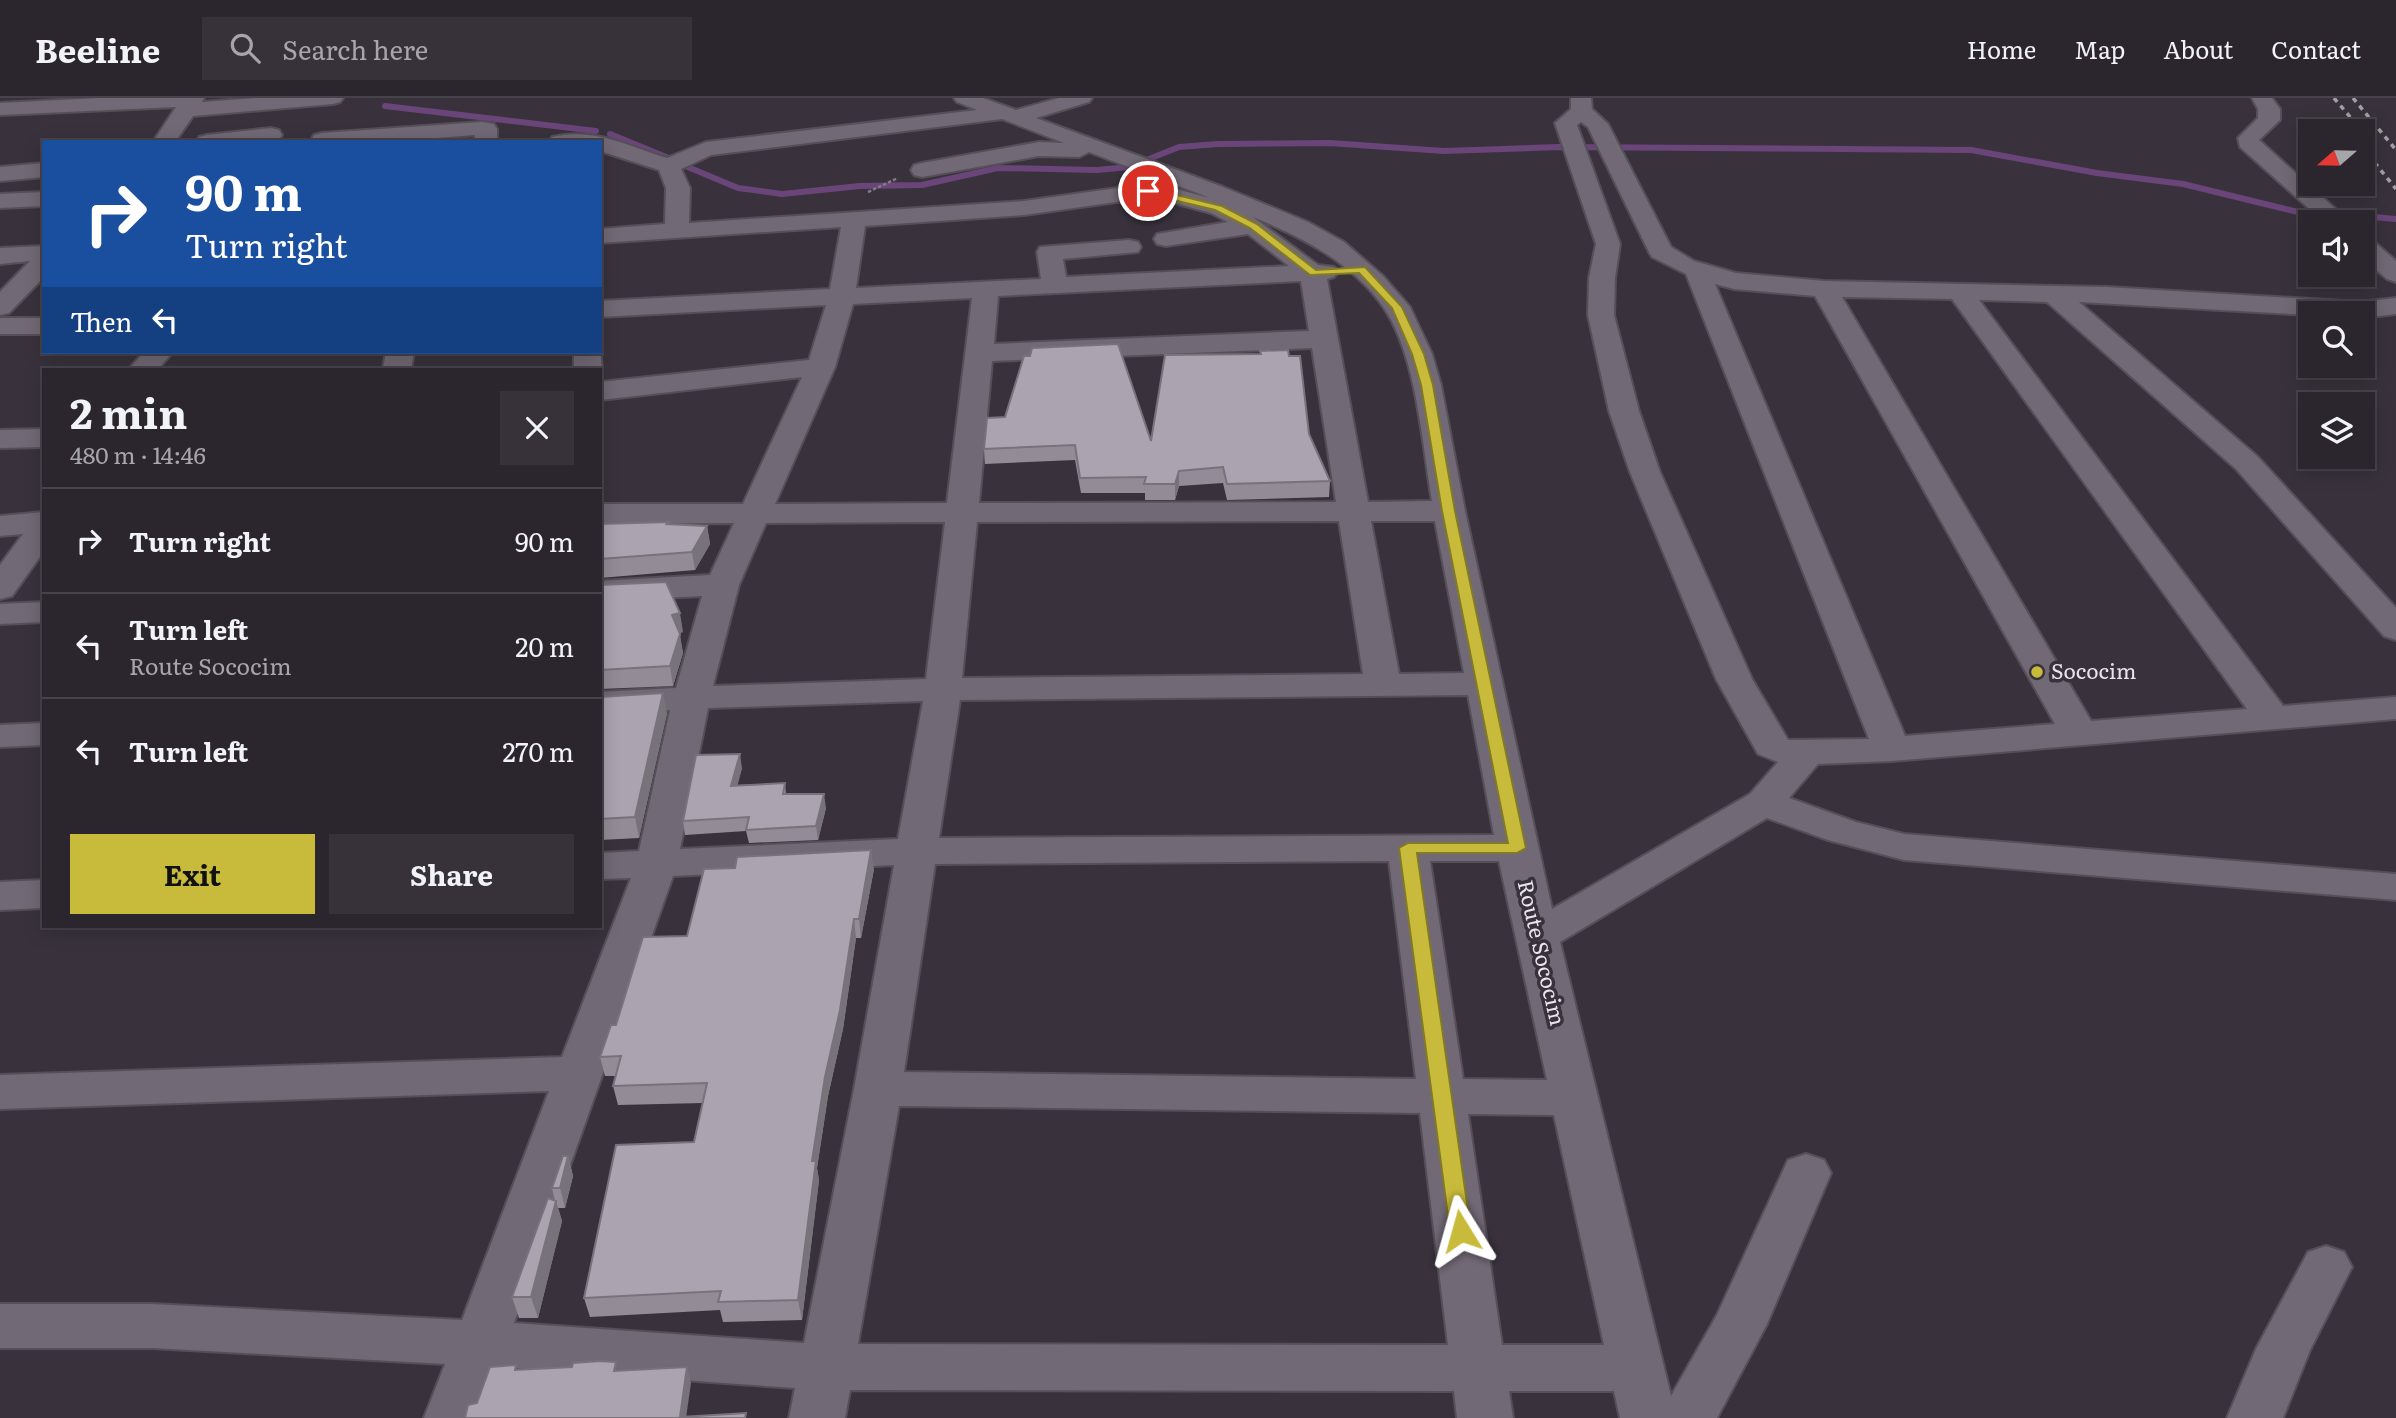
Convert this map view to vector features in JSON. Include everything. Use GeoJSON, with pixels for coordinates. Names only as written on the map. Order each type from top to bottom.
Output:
{"type":"FeatureCollection","features":[{"type":"Feature","properties":{"kind":"street"},"geometry":{"type":"LineString","coordinates":[[0,109],[147,100],[189,103],[334,98],[322,140]]}},
{"type":"Feature","properties":{"kind":"street"},"geometry":{"type":"LineString","coordinates":[[1010,115],[1082,98]]}},
{"type":"Feature","properties":{"kind":"street"},"geometry":{"type":"LineString","coordinates":[[2262,98],[2269,109],[2269,120],[2248,142],[2324,210]]}},
{"type":"Feature","properties":{"kind":"street"},"geometry":{"type":"LineString","coordinates":[[165,140],[189,103]]}},
{"type":"Feature","properties":{"kind":"street"},"geometry":{"type":"LineString","coordinates":[[2396,306],[2360,310],[1750,284],[1697,270],[1661,252],[1597,124],[1582,105],[1566,123],[1608,244],[1602,278],[1601,315],[1624,411],[1645,472],[1734,679],[1771,746],[1780,751],[1807,752],[1892,750],[2396,708]]}},
{"type":"Feature","properties":{"kind":"street"},"geometry":{"type":"LineString","coordinates":[[602,145],[668,166],[706,149],[963,108],[1039,149]]}},
{"type":"Feature","properties":{"kind":"street","name":"Route Sococim"},"geometry":{"type":"LineString","coordinates":[[963,108],[1010,115],[1299,227],[1335,247],[1362,269],[1397,307],[1418,354],[1427,385],[1449,511],[1517,848],[1648,1418]]}},
{"type":"Feature","properties":{"kind":"street"},"geometry":{"type":"LineString","coordinates":[[335,140],[485,128],[486,140]]}},
{"type":"Feature","properties":{"kind":"street"},"geometry":{"type":"LineString","coordinates":[[225,140],[271,135]]}},
{"type":"Feature","properties":{"kind":"street"},"geometry":{"type":"LineString","coordinates":[[922,170],[1039,149],[1106,151]]}},
{"type":"Feature","properties":{"kind":"street"},"geometry":{"type":"LineString","coordinates":[[668,166],[678,188],[677,230]]}},
{"type":"Feature","properties":{"kind":"street"},"geometry":{"type":"LineString","coordinates":[[0,174],[42,170]]}},
{"type":"Feature","properties":{"kind":"street"},"geometry":{"type":"LineString","coordinates":[[1586,176],[1623,176]]}},
{"type":"Feature","properties":{"kind":"street"},"geometry":{"type":"LineString","coordinates":[[602,236],[1024,208],[1153,190],[1219,208],[1253,226],[1313,273],[1383,685]]}},
{"type":"Feature","properties":{"kind":"street"},"geometry":{"type":"LineString","coordinates":[[0,201],[42,199]]}},
{"type":"Feature","properties":{"kind":"street"},"geometry":{"type":"LineString","coordinates":[[452,1418],[657,863],[691,698],[722,585],[821,367],[842,297],[854,221]]}},
{"type":"Feature","properties":{"kind":"street"},"geometry":{"type":"LineString","coordinates":[[1166,239],[1253,226]]}},
{"type":"Feature","properties":{"kind":"street"},"geometry":{"type":"LineString","coordinates":[[1608,244],[1656,243]]}},
{"type":"Feature","properties":{"kind":"street"},"geometry":{"type":"LineString","coordinates":[[1055,286],[1049,252],[1129,247]]}},
{"type":"Feature","properties":{"kind":"street"},"geometry":{"type":"LineString","coordinates":[[0,256],[42,253]]}},
{"type":"Feature","properties":{"kind":"street"},"geometry":{"type":"LineString","coordinates":[[2375,255],[2396,274]]}},
{"type":"Feature","properties":{"kind":"street"},"geometry":{"type":"LineString","coordinates":[[0,307],[42,264]]}},
{"type":"Feature","properties":{"kind":"street"},"geometry":{"type":"LineString","coordinates":[[602,309],[1362,269]]}},
{"type":"Feature","properties":{"kind":"street"},"geometry":{"type":"LineString","coordinates":[[1697,270],[1892,750]]}},
{"type":"Feature","properties":{"kind":"street"},"geometry":{"type":"LineString","coordinates":[[1824,289],[2079,734]]}},
{"type":"Feature","properties":{"kind":"street"},"geometry":{"type":"LineString","coordinates":[[820,1392],[878,1089],[943,690],[960,511],[986,290]]}},
{"type":"Feature","properties":{"kind":"street"},"geometry":{"type":"LineString","coordinates":[[1960,293],[2273,718]]}},
{"type":"Feature","properties":{"kind":"street"},"geometry":{"type":"LineString","coordinates":[[2055,295],[2247,463],[2396,629]]}},
{"type":"Feature","properties":{"kind":"street"},"geometry":{"type":"LineString","coordinates":[[0,326],[42,326]]}},
{"type":"Feature","properties":{"kind":"street"},"geometry":{"type":"LineString","coordinates":[[978,353],[1326,339]]}},
{"type":"Feature","properties":{"kind":"street"},"geometry":{"type":"LineString","coordinates":[[145,368],[157,354]]}},
{"type":"Feature","properties":{"kind":"street"},"geometry":{"type":"LineString","coordinates":[[602,391],[821,367]]}},
{"type":"Feature","properties":{"kind":"street"},"geometry":{"type":"LineString","coordinates":[[0,439],[42,438]]}},
{"type":"Feature","properties":{"kind":"street"},"geometry":{"type":"LineString","coordinates":[[602,514],[1449,511]]}},
{"type":"Feature","properties":{"kind":"street"},"geometry":{"type":"LineString","coordinates":[[0,526],[42,522]]}},
{"type":"Feature","properties":{"kind":"street"},"geometry":{"type":"LineString","coordinates":[[0,589],[42,530]]}},
{"type":"Feature","properties":{"kind":"street"},"geometry":{"type":"LineString","coordinates":[[602,591],[722,585]]}},
{"type":"Feature","properties":{"kind":"street"},"geometry":{"type":"LineString","coordinates":[[0,614],[42,612]]}},
{"type":"Feature","properties":{"kind":"street"},"geometry":{"type":"LineString","coordinates":[[602,704],[691,698],[943,690],[1484,684]]}},
{"type":"Feature","properties":{"kind":"street"},"geometry":{"type":"LineString","coordinates":[[0,736],[42,734]]}},
{"type":"Feature","properties":{"kind":"street"},"geometry":{"type":"LineString","coordinates":[[1538,937],[1764,803],[1807,752]]}},
{"type":"Feature","properties":{"kind":"street"},"geometry":{"type":"LineString","coordinates":[[1764,803],[1842,831],[1904,847],[2396,887]]}},
{"type":"Feature","properties":{"kind":"street"},"geometry":{"type":"LineString","coordinates":[[1408,848],[1482,1392]]}},
{"type":"Feature","properties":{"kind":"street"},"geometry":{"type":"LineString","coordinates":[[602,866],[918,851],[1517,848]]}},
{"type":"Feature","properties":{"kind":"street"},"geometry":{"type":"LineString","coordinates":[[0,896],[42,894]]}},
{"type":"Feature","properties":{"kind":"street"},"geometry":{"type":"LineString","coordinates":[[0,1092],[579,1073]]}},
{"type":"Feature","properties":{"kind":"street"},"geometry":{"type":"LineString","coordinates":[[878,1089],[1574,1098]]}},
{"type":"Feature","properties":{"kind":"street"},"geometry":{"type":"LineString","coordinates":[[1688,1418],[1740,1324],[1806,1173]]}},
{"type":"Feature","properties":{"kind":"street"},"geometry":{"type":"LineString","coordinates":[[2255,1418],[2283,1349],[2326,1268]]}},
{"type":"Feature","properties":{"kind":"street"},"geometry":{"type":"LineString","coordinates":[[0,1326],[152,1326],[478,1343],[820,1392],[1482,1392],[1635,1368]]}},
{"type":"Feature","properties":{"kind":"path"},"geometry":{"type":"LineString","coordinates":[[854,221],[861,201],[875,187],[922,170]]}},
{"type":"Feature","properties":{"kind":"building"},"geometry":{"type":"Polygon","coordinates":[[[1118,344],[1151,441],[1165,355],[1261,354],[1260,351],[1288,350],[1289,356],[1300,356],[1309,434],[1330,481],[1227,484],[1223,467],[1179,471],[1175,484],[1144,484],[1146,477],[1080,478],[1075,445],[984,449],[987,418],[1005,417],[1024,356],[1030,356],[1032,348],[1118,344]]]}},
{"type":"Feature","properties":{"kind":"building"},"geometry":{"type":"Polygon","coordinates":[[[669,522],[667,524],[707,526],[692,552],[602,559],[602,524],[669,522]]]}},
{"type":"Feature","properties":{"kind":"building"},"geometry":{"type":"Polygon","coordinates":[[[666,582],[680,613],[672,615],[680,634],[670,666],[602,670],[602,585],[666,582]]]}},
{"type":"Feature","properties":{"kind":"building"},"geometry":{"type":"Polygon","coordinates":[[[663,693],[635,817],[602,819],[602,697],[663,693]]]}},
{"type":"Feature","properties":{"kind":"building"},"geometry":{"type":"Polygon","coordinates":[[[740,754],[731,786],[785,783],[783,794],[824,794],[816,826],[746,830],[749,817],[683,821],[696,755],[740,754]]]}},
{"type":"Feature","properties":{"kind":"building"},"geometry":{"type":"Polygon","coordinates":[[[871,850],[859,919],[854,919],[840,1010],[825,1077],[812,1161],[816,1161],[798,1300],[718,1302],[721,1291],[584,1298],[616,1145],[694,1142],[707,1083],[613,1086],[621,1056],[600,1057],[611,1025],[616,1025],[643,937],[687,936],[704,869],[735,868],[737,857],[871,850]]]}},
{"type":"Feature","properties":{"kind":"building"},"geometry":{"type":"Polygon","coordinates":[[[563,1156],[568,1156],[560,1188],[552,1188],[563,1156]]]}},
{"type":"Feature","properties":{"kind":"building"},"geometry":{"type":"Polygon","coordinates":[[[548,1198],[556,1201],[531,1297],[512,1297],[548,1198]]]}},
{"type":"Feature","properties":{"kind":"building"},"geometry":{"type":"Polygon","coordinates":[[[616,1362],[614,1371],[687,1367],[680,1417],[746,1413],[745,1418],[465,1418],[468,1405],[477,1403],[490,1367],[516,1365],[515,1370],[572,1367],[573,1363],[616,1362]]]}},
{"type":"Feature","properties":{"kind":"waterway"},"geometry":{"type":"LineString","coordinates":[[385,106],[596,131]]}},
{"type":"Feature","properties":{"kind":"waterway"},"geometry":{"type":"LineString","coordinates":[[610,134],[676,161]]}},
{"type":"Feature","properties":{"kind":"waterway"},"geometry":{"type":"LineString","coordinates":[[683,165],[738,188],[782,194],[860,186],[922,185],[998,168],[1097,170],[1129,167],[1179,147],[1218,144],[1330,143],[1444,151],[1559,147],[1971,150],[2097,173],[2183,184],[2298,212]]}},
{"type":"Feature","properties":{"kind":"waterway"},"geometry":{"type":"LineString","coordinates":[[2375,217],[2396,219]]}},
{"type":"Feature","properties":{"kind":"railway"},"geometry":{"type":"LineString","coordinates":[[2334,98],[2352,119]]}},
{"type":"Feature","properties":{"kind":"railway"},"geometry":{"type":"LineString","coordinates":[[2353,98],[2396,150]]}},
{"type":"Feature","properties":{"kind":"railway"},"geometry":{"type":"LineString","coordinates":[[2375,163],[2396,189]]}},
{"type":"Feature","properties":{"kind":"place","name":"Sococim"},"geometry":{"type":"Point","coordinates":[2037,672]}},
{"type":"Feature","properties":{"kind":"route"},"geometry":{"type":"LineString","coordinates":[[1148,191],[1158,191],[1219,208],[1253,226],[1313,273],[1362,269],[1397,307],[1418,354],[1427,385],[1449,511],[1517,848],[1408,848],[1461,1231]]}}]}
